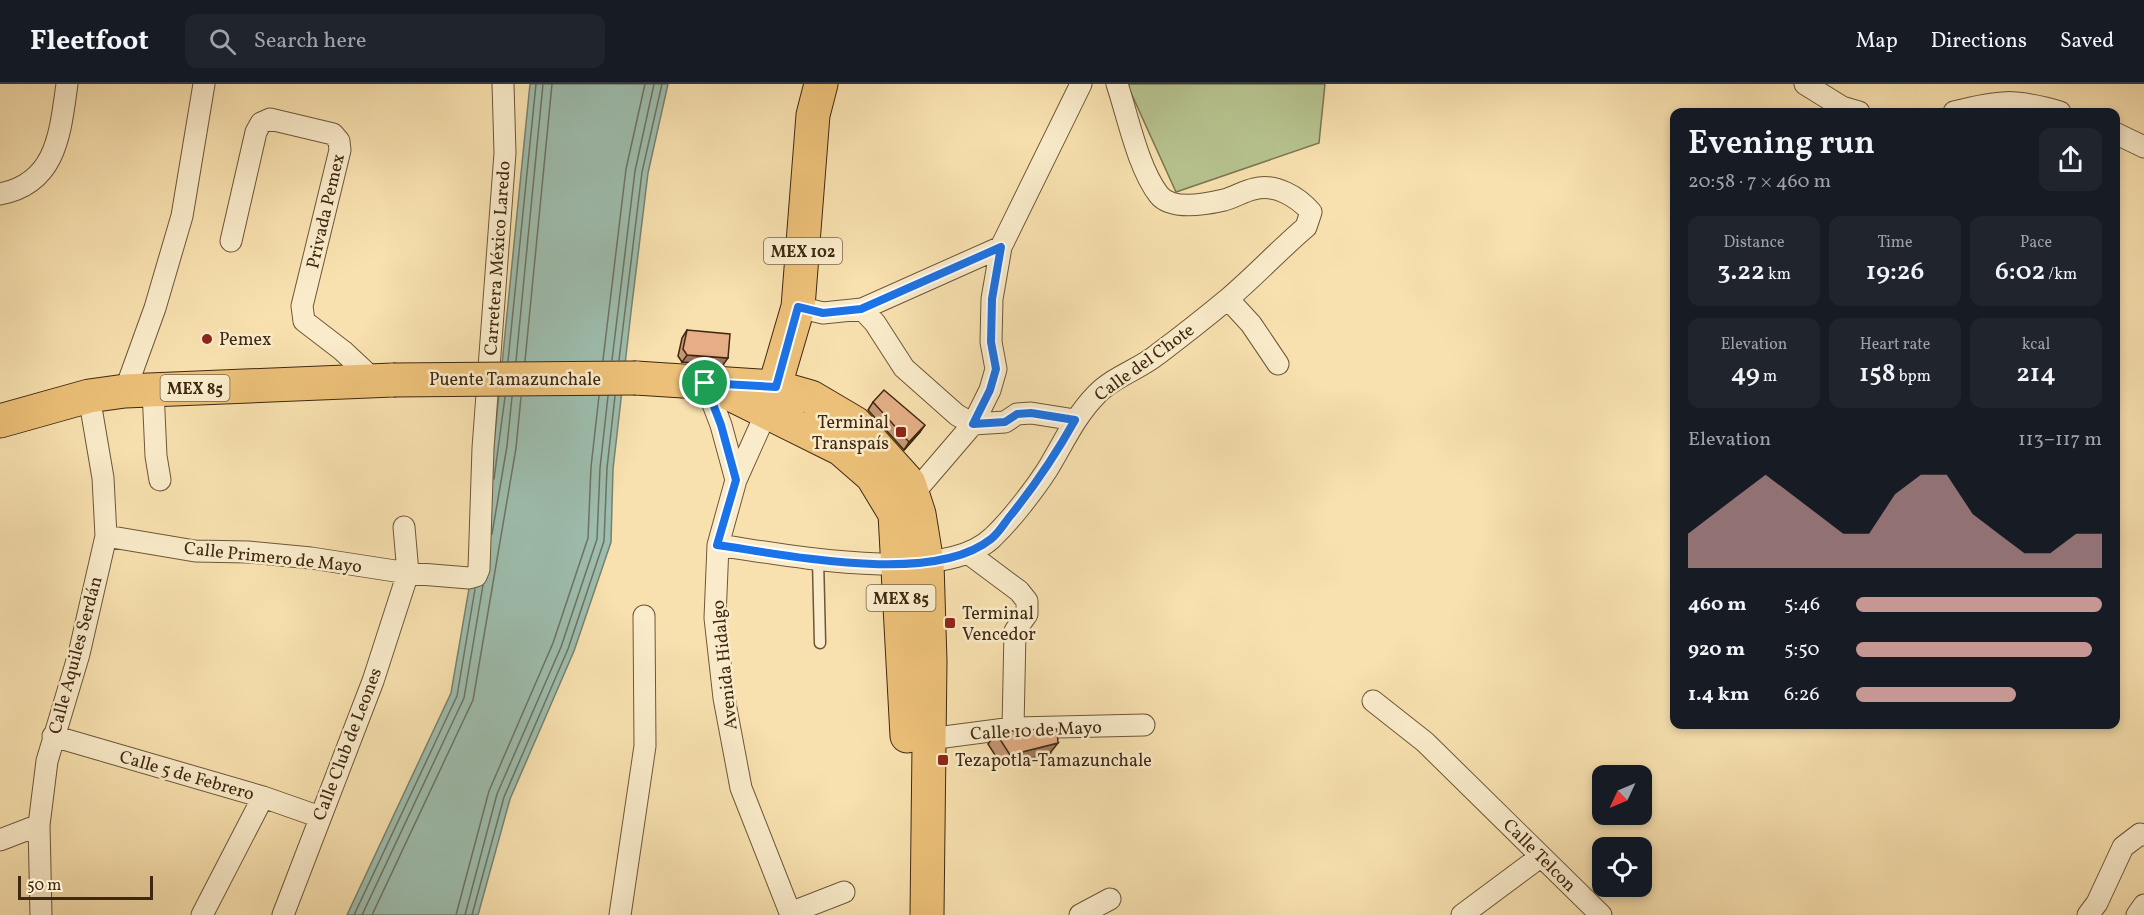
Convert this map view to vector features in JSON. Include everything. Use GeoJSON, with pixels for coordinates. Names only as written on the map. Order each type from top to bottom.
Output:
{"type":"FeatureCollection","features":[{"type":"Feature","properties":{"kind":"main road","name":"MEX 102"},"geometry":{"type":"LineString","coordinates":[[771,400],[798,307],[813,114],[821,84]]}},
{"type":"Feature","properties":{"kind":"main road","name":"Puente Tamazunchale"},"geometry":{"type":"LineString","coordinates":[[383,380],[636,378],[707,383]]}},
{"type":"Feature","properties":{"kind":"main road","name":"MEX 85"},"geometry":{"type":"LineString","coordinates":[[0,421],[89,396],[139,390],[383,380]]}},
{"type":"Feature","properties":{"kind":"main road","name":"MEX 85"},"geometry":{"type":"LineString","coordinates":[[707,383],[771,400],[812,397],[855,423],[909,483],[913,494],[913,564],[907,703],[909,915]]}},
{"type":"Feature","properties":{"kind":"main road","name":"MEX 85"},"geometry":{"type":"LineString","coordinates":[[771,400],[804,429],[841,449],[872,476],[895,514],[913,564],[929,739],[927,915]]}},
{"type":"Feature","properties":{"kind":"street"},"geometry":{"type":"LineString","coordinates":[[0,194],[30,183],[52,160],[67,84]]}},
{"type":"Feature","properties":{"kind":"street"},"geometry":{"type":"LineString","coordinates":[[160,480],[139,390],[155,308],[182,216],[204,84]]}},
{"type":"Feature","properties":{"kind":"street","name":"Carretera México Laredo"},"geometry":{"type":"LineString","coordinates":[[476,576],[479,569],[483,448],[505,153],[503,84]]}},
{"type":"Feature","properties":{"kind":"street"},"geometry":{"type":"LineString","coordinates":[[913,494],[973,424],[990,390],[996,369],[991,342],[992,299],[1001,247],[1081,84]]}},
{"type":"Feature","properties":{"kind":"street","name":"Calle del Chote"},"geometry":{"type":"LineString","coordinates":[[717,545],[818,560],[913,564],[968,553],[992,539],[1045,472],[1075,420],[1098,392],[1155,357],[1228,299],[1306,227],[1311,212],[1301,200],[1278,190],[1257,188],[1224,200],[1181,205],[1161,197],[1148,176],[1117,84]]}},
{"type":"Feature","properties":{"kind":"street"},"geometry":{"type":"LineString","coordinates":[[1805,84],[1846,108]]}},
{"type":"Feature","properties":{"kind":"street"},"geometry":{"type":"LineString","coordinates":[[1971,108],[1988,104],[2023,102],[2045,108]]}},
{"type":"Feature","properties":{"kind":"street","name":"Privada Pemex"},"geometry":{"type":"LineString","coordinates":[[231,241],[256,132],[261,123],[270,119],[333,134],[339,141],[340,150],[302,306],[304,321],[383,380]]}},
{"type":"Feature","properties":{"kind":"street"},"geometry":{"type":"LineString","coordinates":[[2120,135],[2144,147]]}},
{"type":"Feature","properties":{"kind":"street"},"geometry":{"type":"LineString","coordinates":[[798,307],[823,313],[861,309],[1001,247]]}},
{"type":"Feature","properties":{"kind":"street"},"geometry":{"type":"LineString","coordinates":[[1228,299],[1251,324],[1278,364]]}},
{"type":"Feature","properties":{"kind":"street"},"geometry":{"type":"LineString","coordinates":[[861,309],[875,322],[904,368],[957,415],[973,424],[1005,422],[1017,414],[1031,413],[1075,420]]}},
{"type":"Feature","properties":{"kind":"street"},"geometry":{"type":"LineString","coordinates":[[707,383],[736,480]]}},
{"type":"Feature","properties":{"kind":"street","name":"Calle Aquiles Serdán"},"geometry":{"type":"LineString","coordinates":[[41,915],[39,825],[53,736],[79,654],[106,536],[103,478],[89,396]]}},
{"type":"Feature","properties":{"kind":"street","name":"Avenida Hidalgo"},"geometry":{"type":"LineString","coordinates":[[771,400],[736,480],[717,545],[715,618],[724,698],[741,789],[790,914]]}},
{"type":"Feature","properties":{"kind":"street"},"geometry":{"type":"LineString","coordinates":[[404,527],[408,573]]}},
{"type":"Feature","properties":{"kind":"street","name":"Calle Primero de Mayo"},"geometry":{"type":"LineString","coordinates":[[106,536],[195,551],[248,552],[311,558],[408,573],[469,578],[476,576]]}},
{"type":"Feature","properties":{"kind":"street"},"geometry":{"type":"LineString","coordinates":[[968,553],[1019,591],[1027,601],[1027,614],[1015,631],[1014,728]]}},
{"type":"Feature","properties":{"kind":"street","name":"Calle Club de Leones"},"geometry":{"type":"LineString","coordinates":[[283,915],[373,681],[408,573]]}},
{"type":"Feature","properties":{"kind":"street"},"geometry":{"type":"LineString","coordinates":[[620,915],[645,746],[644,616]]}},
{"type":"Feature","properties":{"kind":"street","name":"Calle Telcon"},"geometry":{"type":"LineString","coordinates":[[1373,701],[1425,742],[1601,915]]}},
{"type":"Feature","properties":{"kind":"street","name":"Calle 10 de Mayo"},"geometry":{"type":"LineString","coordinates":[[929,739],[1014,728],[1144,725]]}},
{"type":"Feature","properties":{"kind":"street","name":"Calle 5 de Febrero"},"geometry":{"type":"LineString","coordinates":[[53,736],[263,797],[320,817]]}},
{"type":"Feature","properties":{"kind":"street"},"geometry":{"type":"LineString","coordinates":[[202,915],[263,797]]}},
{"type":"Feature","properties":{"kind":"street"},"geometry":{"type":"LineString","coordinates":[[0,840],[39,825]]}},
{"type":"Feature","properties":{"kind":"street"},"geometry":{"type":"LineString","coordinates":[[2088,915],[2097,903],[2123,847],[2140,834],[2144,835]]}},
{"type":"Feature","properties":{"kind":"street"},"geometry":{"type":"LineString","coordinates":[[1462,915],[1540,857]]}},
{"type":"Feature","properties":{"kind":"street"},"geometry":{"type":"LineString","coordinates":[[790,914],[844,892]]}},
{"type":"Feature","properties":{"kind":"street"},"geometry":{"type":"LineString","coordinates":[[1080,915],[1110,900]]}},
{"type":"Feature","properties":{"kind":"street"},"geometry":{"type":"LineString","coordinates":[[2137,915],[2144,905]]}},
{"type":"Feature","properties":{"kind":"lane"},"geometry":{"type":"LineString","coordinates":[[818,560],[820,643]]}},
{"type":"Feature","properties":{"kind":"green space"},"geometry":{"type":"Polygon","coordinates":[[[1127,84],[1325,84],[1319,143],[1176,192],[1127,84]]]}},
{"type":"Feature","properties":{"kind":"water"},"geometry":{"type":"Polygon","coordinates":[[[530,84],[668,84],[648,173],[613,469],[611,542],[574,651],[510,799],[478,915],[347,915],[451,693],[494,444],[530,84]]]}},
{"type":"Feature","properties":{"kind":"building"},"geometry":{"type":"Polygon","coordinates":[[[687,330],[730,334],[728,358],[687,355],[683,349],[687,330]]]}},
{"type":"Feature","properties":{"kind":"building"},"geometry":{"type":"Polygon","coordinates":[[[884,390],[925,425],[909,442],[873,402],[884,390]]]}},
{"type":"Feature","properties":{"kind":"building"},"geometry":{"type":"Polygon","coordinates":[[[1057,729],[1058,743],[1010,755],[996,733],[1021,730],[1057,729]]]}},
{"type":"Feature","properties":{"kind":"place","name":"Pemex"},"geometry":{"type":"Point","coordinates":[207,339]}},
{"type":"Feature","properties":{"kind":"place","name":"Terminal Transpaís"},"geometry":{"type":"Point","coordinates":[901,432]}},
{"type":"Feature","properties":{"kind":"place","name":"Terminal Vencedor"},"geometry":{"type":"Point","coordinates":[950,623]}},
{"type":"Feature","properties":{"kind":"place","name":"Tezapotla-Tamazunchale"},"geometry":{"type":"Point","coordinates":[943,760]}},
{"type":"Feature","properties":{"kind":"route"},"geometry":{"type":"LineString","coordinates":[[1001,247],[992,299],[991,342],[996,369],[990,390],[973,424],[1005,422],[1017,414],[1031,413],[1075,420],[1045,472],[992,539],[968,553],[927,563],[818,560],[717,545],[736,480],[721,425],[705,383],[776,387],[798,307],[823,313],[861,309],[1001,247]]}}]}
